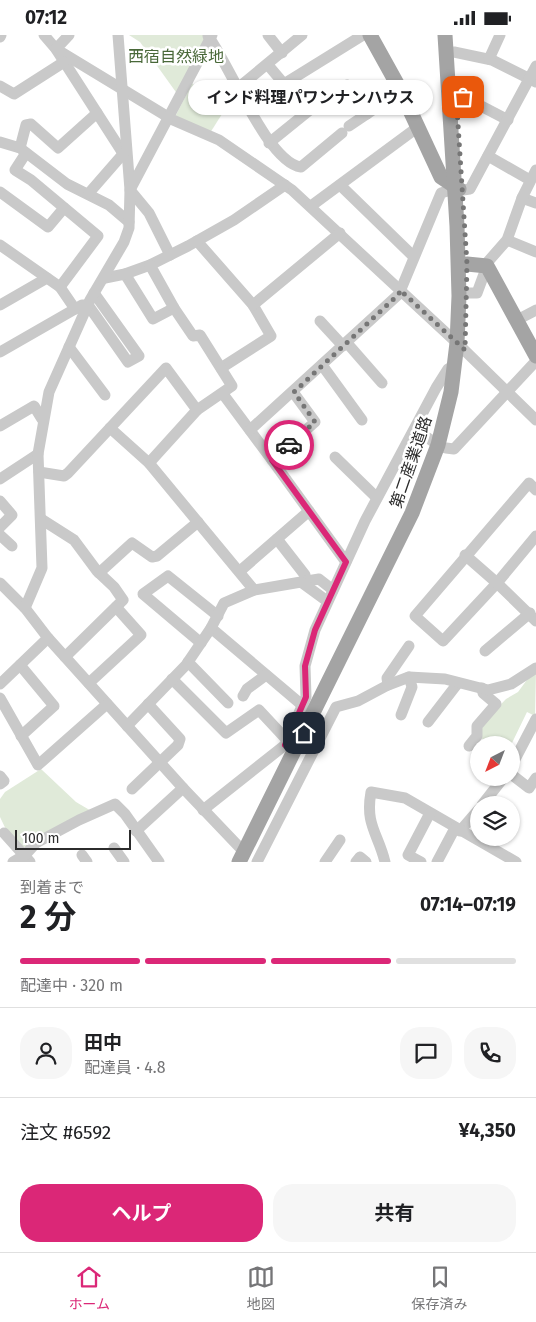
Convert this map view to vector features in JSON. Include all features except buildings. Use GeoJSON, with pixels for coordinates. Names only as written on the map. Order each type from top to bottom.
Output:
{"type":"FeatureCollection","features":[{"type":"Feature","properties":{"kind":"main road"},"geometry":{"type":"LineString","coordinates":[[370,35],[401,91],[442,177],[457,189]]}},
{"type":"Feature","properties":{"kind":"main road","name":"第二産業道路"},"geometry":{"type":"LineString","coordinates":[[245,859],[420,517],[459,393],[461,347],[467,293],[467,264],[457,189],[445,35]]}},
{"type":"Feature","properties":{"kind":"main road","name":"第二産業道路"},"geometry":{"type":"LineString","coordinates":[[245,859],[289,744],[412,513],[442,446],[454,365],[461,347],[456,93],[453,35]]}},
{"type":"Feature","properties":{"kind":"main road"},"geometry":{"type":"LineString","coordinates":[[467,264],[486,265],[536,356]]}},
{"type":"Feature","properties":{"kind":"street"},"geometry":{"type":"LineString","coordinates":[[44,35],[56,49],[125,156]]}},
{"type":"Feature","properties":{"kind":"street"},"geometry":{"type":"LineString","coordinates":[[56,49],[69,35]]}},
{"type":"Feature","properties":{"kind":"street"},"geometry":{"type":"LineString","coordinates":[[25,608],[42,568],[38,454],[42,419],[49,391],[94,293],[124,242],[130,222],[130,190],[125,156],[118,35]]}},
{"type":"Feature","properties":{"kind":"street"},"geometry":{"type":"LineString","coordinates":[[268,35],[282,53]]}},
{"type":"Feature","properties":{"kind":"street"},"geometry":{"type":"LineString","coordinates":[[238,88],[302,35]]}},
{"type":"Feature","properties":{"kind":"street"},"geometry":{"type":"LineString","coordinates":[[268,65],[284,84],[363,35]]}},
{"type":"Feature","properties":{"kind":"street"},"geometry":{"type":"LineString","coordinates":[[489,59],[500,35]]}},
{"type":"Feature","properties":{"kind":"street"},"geometry":{"type":"LineString","coordinates":[[210,36],[269,143],[284,157],[301,167],[367,114],[401,91]]}},
{"type":"Feature","properties":{"kind":"street"},"geometry":{"type":"LineString","coordinates":[[130,190],[170,118],[210,36]]}},
{"type":"Feature","properties":{"kind":"street"},"geometry":{"type":"LineString","coordinates":[[56,49],[170,118],[219,140],[286,185],[311,206],[461,347],[536,421]]}},
{"type":"Feature","properties":{"kind":"street"},"geometry":{"type":"LineString","coordinates":[[454,52],[489,59],[533,81]]}},
{"type":"Feature","properties":{"kind":"street"},"geometry":{"type":"LineString","coordinates":[[0,86],[14,94],[64,63]]}},
{"type":"Feature","properties":{"kind":"street"},"geometry":{"type":"LineString","coordinates":[[250,430],[294,392],[399,294],[413,256],[441,193],[457,189],[470,189],[508,120],[533,81],[536,66]]}},
{"type":"Feature","properties":{"kind":"street"},"geometry":{"type":"LineString","coordinates":[[269,143],[316,105],[347,85],[367,114]]}},
{"type":"Feature","properties":{"kind":"street"},"geometry":{"type":"LineString","coordinates":[[456,93],[508,120]]}},
{"type":"Feature","properties":{"kind":"street"},"geometry":{"type":"LineString","coordinates":[[60,287],[98,236],[31,180],[15,171],[23,150],[26,125],[30,124],[58,148],[97,113]]}},
{"type":"Feature","properties":{"kind":"street"},"geometry":{"type":"LineString","coordinates":[[311,206],[418,127]]}},
{"type":"Feature","properties":{"kind":"street"},"geometry":{"type":"LineString","coordinates":[[0,142],[23,150],[67,184],[89,193],[109,205],[130,222]]}},
{"type":"Feature","properties":{"kind":"street"},"geometry":{"type":"LineString","coordinates":[[89,193],[125,156]]}},
{"type":"Feature","properties":{"kind":"street"},"geometry":{"type":"LineString","coordinates":[[467,293],[477,293],[486,265],[507,240],[522,198],[533,175],[488,156]]}},
{"type":"Feature","properties":{"kind":"street"},"geometry":{"type":"LineString","coordinates":[[268,172],[284,157]]}},
{"type":"Feature","properties":{"kind":"street"},"geometry":{"type":"LineString","coordinates":[[105,277],[125,274],[170,255],[234,220],[286,185]]}},
{"type":"Feature","properties":{"kind":"street"},"geometry":{"type":"LineString","coordinates":[[340,185],[413,256]]}},
{"type":"Feature","properties":{"kind":"street"},"geometry":{"type":"LineString","coordinates":[[130,190],[149,213],[170,255]]}},
{"type":"Feature","properties":{"kind":"street"},"geometry":{"type":"LineString","coordinates":[[0,191],[48,227],[64,208]]}},
{"type":"Feature","properties":{"kind":"street"},"geometry":{"type":"LineString","coordinates":[[522,198],[536,203]]}},
{"type":"Feature","properties":{"kind":"street"},"geometry":{"type":"LineString","coordinates":[[253,305],[340,233]]}},
{"type":"Feature","properties":{"kind":"street"},"geometry":{"type":"LineString","coordinates":[[507,240],[536,252]]}},
{"type":"Feature","properties":{"kind":"street"},"geometry":{"type":"LineString","coordinates":[[197,241],[253,305],[271,336],[221,368]]}},
{"type":"Feature","properties":{"kind":"street"},"geometry":{"type":"LineString","coordinates":[[0,245],[60,287],[75,309]]}},
{"type":"Feature","properties":{"kind":"street"},"geometry":{"type":"LineString","coordinates":[[149,463],[197,410],[224,394],[232,386],[200,335],[193,336],[150,265]]}},
{"type":"Feature","properties":{"kind":"street"},"geometry":{"type":"LineString","coordinates":[[125,274],[153,319],[174,307]]}},
{"type":"Feature","properties":{"kind":"street"},"geometry":{"type":"LineString","coordinates":[[2,302],[47,279]]}},
{"type":"Feature","properties":{"kind":"street"},"geometry":{"type":"LineString","coordinates":[[88,305],[128,362],[139,356],[94,293]]}},
{"type":"Feature","properties":{"kind":"street"},"geometry":{"type":"LineString","coordinates":[[0,352],[75,309],[88,305]]}},
{"type":"Feature","properties":{"kind":"street"},"geometry":{"type":"LineString","coordinates":[[517,320],[536,310]]}},
{"type":"Feature","properties":{"kind":"street"},"geometry":{"type":"LineString","coordinates":[[320,321],[382,383]]}},
{"type":"Feature","properties":{"kind":"street"},"geometry":{"type":"LineString","coordinates":[[69,347],[105,395]]}},
{"type":"Feature","properties":{"kind":"street"},"geometry":{"type":"LineString","coordinates":[[415,429],[442,446],[454,449],[536,361]]}},
{"type":"Feature","properties":{"kind":"street"},"geometry":{"type":"LineString","coordinates":[[322,365],[362,420]]}},
{"type":"Feature","properties":{"kind":"street"},"geometry":{"type":"LineString","coordinates":[[203,810],[289,744],[306,697],[305,666],[315,630],[327,601],[377,498],[448,369],[454,365]]}},
{"type":"Feature","properties":{"kind":"street"},"geometry":{"type":"LineString","coordinates":[[39,472],[64,476],[166,369],[197,410]]}},
{"type":"Feature","properties":{"kind":"street"},"geometry":{"type":"LineString","coordinates":[[272,460],[315,422],[294,392]]}},
{"type":"Feature","properties":{"kind":"street"},"geometry":{"type":"LineString","coordinates":[[224,394],[346,562]]}},
{"type":"Feature","properties":{"kind":"street"},"geometry":{"type":"LineString","coordinates":[[0,426],[34,406],[42,419]]}},
{"type":"Feature","properties":{"kind":"street"},"geometry":{"type":"LineString","coordinates":[[110,428],[149,463],[254,590]]}},
{"type":"Feature","properties":{"kind":"street"},"geometry":{"type":"LineString","coordinates":[[0,479],[38,454]]}},
{"type":"Feature","properties":{"kind":"street"},"geometry":{"type":"LineString","coordinates":[[335,457],[377,498]]}},
{"type":"Feature","properties":{"kind":"street"},"geometry":{"type":"LineString","coordinates":[[536,490],[528,483],[415,616],[443,641],[497,583],[536,536]]}},
{"type":"Feature","properties":{"kind":"street"},"geometry":{"type":"LineString","coordinates":[[0,501],[12,515],[0,527]]}},
{"type":"Feature","properties":{"kind":"street"},"geometry":{"type":"LineString","coordinates":[[240,571],[309,511]]}},
{"type":"Feature","properties":{"kind":"street"},"geometry":{"type":"LineString","coordinates":[[41,519],[70,536],[98,573],[114,587],[123,600],[65,657]]}},
{"type":"Feature","properties":{"kind":"street"},"geometry":{"type":"LineString","coordinates":[[98,573],[132,543],[152,557],[198,522]]}},
{"type":"Feature","properties":{"kind":"street"},"geometry":{"type":"LineString","coordinates":[[0,535],[12,546]]}},
{"type":"Feature","properties":{"kind":"street"},"geometry":{"type":"LineString","coordinates":[[277,539],[304,575],[304,581],[327,601]]}},
{"type":"Feature","properties":{"kind":"street"},"geometry":{"type":"LineString","coordinates":[[465,555],[533,617],[485,651]]}},
{"type":"Feature","properties":{"kind":"street"},"geometry":{"type":"LineString","coordinates":[[202,643],[143,594],[168,576],[218,615]]}},
{"type":"Feature","properties":{"kind":"street"},"geometry":{"type":"LineString","coordinates":[[127,726],[188,662],[202,643],[224,603],[254,590],[319,579],[333,590]]}},
{"type":"Feature","properties":{"kind":"street"},"geometry":{"type":"LineString","coordinates":[[3,591],[25,608],[48,638],[245,859]]}},
{"type":"Feature","properties":{"kind":"street"},"geometry":{"type":"LineString","coordinates":[[88,683],[141,635],[116,607]]}},
{"type":"Feature","properties":{"kind":"street"},"geometry":{"type":"LineString","coordinates":[[211,628],[302,705]]}},
{"type":"Feature","properties":{"kind":"street"},"geometry":{"type":"LineString","coordinates":[[0,684],[48,638]]}},
{"type":"Feature","properties":{"kind":"street"},"geometry":{"type":"LineString","coordinates":[[388,685],[387,678],[409,647]]}},
{"type":"Feature","properties":{"kind":"street"},"geometry":{"type":"LineString","coordinates":[[188,662],[228,703]]}},
{"type":"Feature","properties":{"kind":"street"},"geometry":{"type":"LineString","coordinates":[[20,665],[54,706],[21,736]]}},
{"type":"Feature","properties":{"kind":"street"},"geometry":{"type":"LineString","coordinates":[[257,862],[336,707],[358,701],[388,685],[410,677],[458,683],[488,690],[511,684],[536,668]]}},
{"type":"Feature","properties":{"kind":"street"},"geometry":{"type":"LineString","coordinates":[[242,696],[247,689],[266,675]]}},
{"type":"Feature","properties":{"kind":"street"},"geometry":{"type":"LineString","coordinates":[[401,715],[412,687],[410,677]]}},
{"type":"Feature","properties":{"kind":"street"},"geometry":{"type":"LineString","coordinates":[[172,679],[226,733],[259,710],[289,744]]}},
{"type":"Feature","properties":{"kind":"street"},"geometry":{"type":"LineString","coordinates":[[428,722],[458,683]]}},
{"type":"Feature","properties":{"kind":"street"},"geometry":{"type":"LineString","coordinates":[[469,745],[477,736],[477,726],[496,704],[484,693],[482,688]]}},
{"type":"Feature","properties":{"kind":"street"},"geometry":{"type":"LineString","coordinates":[[0,698],[38,765],[107,704]]}},
{"type":"Feature","properties":{"kind":"street"},"geometry":{"type":"LineString","coordinates":[[132,789],[178,745],[180,739],[148,704]]}},
{"type":"Feature","properties":{"kind":"street"},"geometry":{"type":"LineString","coordinates":[[520,750],[536,719]]}},
{"type":"Feature","properties":{"kind":"street"},"geometry":{"type":"LineString","coordinates":[[0,776],[4,781],[0,784]]}},
{"type":"Feature","properties":{"kind":"street"},"geometry":{"type":"LineString","coordinates":[[520,781],[529,788],[536,778]]}},
{"type":"Feature","properties":{"kind":"street"},"geometry":{"type":"LineString","coordinates":[[489,796],[497,786]]}},
{"type":"Feature","properties":{"kind":"street"},"geometry":{"type":"LineString","coordinates":[[136,831],[183,788]]}},
{"type":"Feature","properties":{"kind":"street"},"geometry":{"type":"LineString","coordinates":[[385,862],[372,827],[368,809],[371,792],[405,798],[516,862]]}},
{"type":"Feature","properties":{"kind":"street"},"geometry":{"type":"LineString","coordinates":[[28,859],[36,843],[79,820],[115,804],[159,862]]}},
{"type":"Feature","properties":{"kind":"street"},"geometry":{"type":"LineString","coordinates":[[421,862],[408,855],[430,813]]}},
{"type":"Feature","properties":{"kind":"street"},"geometry":{"type":"LineString","coordinates":[[437,862],[458,829],[470,818]]}},
{"type":"Feature","properties":{"kind":"street"},"geometry":{"type":"LineString","coordinates":[[4,833],[28,859]]}},
{"type":"Feature","properties":{"kind":"street"},"geometry":{"type":"LineString","coordinates":[[325,862],[340,840]]}},
{"type":"Feature","properties":{"kind":"street"},"geometry":{"type":"LineString","coordinates":[[114,848],[124,862]]}},
{"type":"Feature","properties":{"kind":"street"},"geometry":{"type":"LineString","coordinates":[[356,862],[360,857],[366,862]]}},
{"type":"Feature","properties":{"kind":"street"},"geometry":{"type":"LineString","coordinates":[[13,862],[28,859]]}},
{"type":"Feature","properties":{"kind":"green space","name":"西宿自然緑地"},"geometry":{"type":"Polygon","coordinates":[[[129,35],[204,35],[207,39],[178,95],[140,42],[129,35]]]}},
{"type":"Feature","properties":{"kind":"green space"},"geometry":{"type":"Polygon","coordinates":[[[192,83],[222,114],[210,133],[175,117],[192,83]]]}},
{"type":"Feature","properties":{"kind":"green space"},"geometry":{"type":"Polygon","coordinates":[[[536,671],[535,716],[527,712],[515,736],[479,736],[479,727],[506,699],[518,692],[532,673],[536,671]]]}},
{"type":"Feature","properties":{"kind":"green space"},"geometry":{"type":"Polygon","coordinates":[[[41,769],[76,802],[93,812],[26,848],[11,840],[0,817],[0,799],[5,792],[41,769]]]}},
{"type":"Feature","properties":{"kind":"way so far"},"geometry":{"type":"LineString","coordinates":[[289,445],[315,422],[294,392],[399,294],[400,290],[465,350],[467,264],[456,93],[463,97]]}},
{"type":"Feature","properties":{"kind":"place","name":"インド料理パワンナンハウス"},"geometry":{"type":"Point","coordinates":[463,97]}},
{"type":"Feature","properties":{"kind":"route"},"geometry":{"type":"LineString","coordinates":[[289,445],[272,460],[346,562],[315,630],[305,666],[306,697],[285,745],[296,749],[304,733]]}}]}
